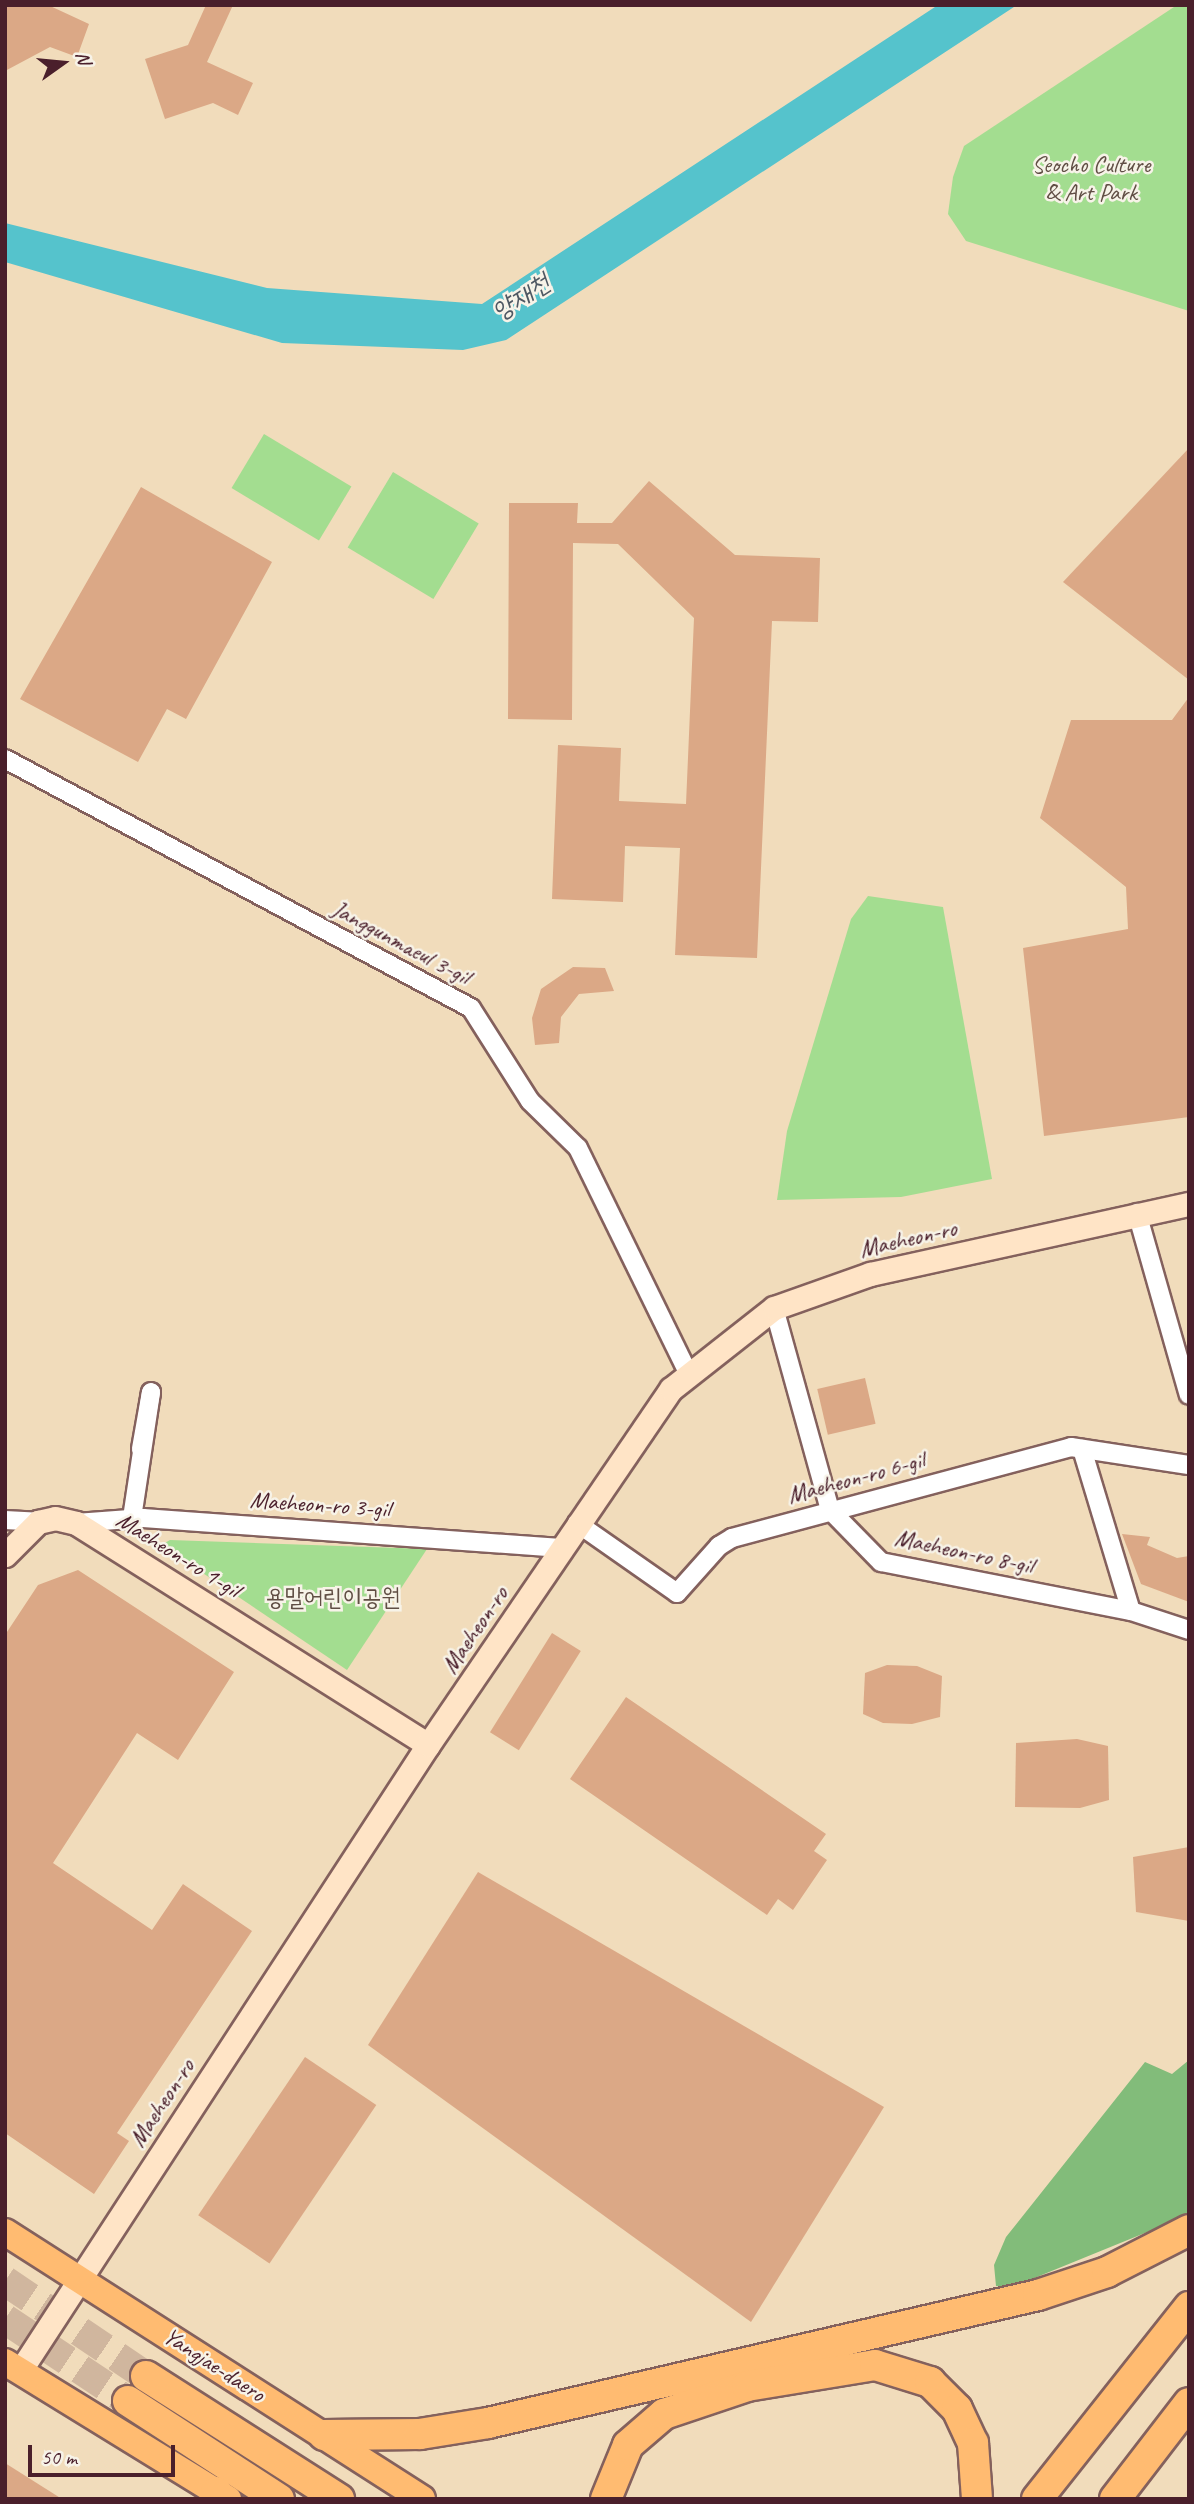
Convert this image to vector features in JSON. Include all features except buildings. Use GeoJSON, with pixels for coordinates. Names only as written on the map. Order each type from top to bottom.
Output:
{"type":"FeatureCollection","features":[{"type":"Feature","properties":{"kind":"highway"},"geometry":{"type":"LineString","coordinates":[[324,2435],[396,2436],[466,2427],[1025,2298],[1107,2272],[1189,2230]]}},
{"type":"Feature","properties":{"kind":"highway"},"geometry":{"type":"LineString","coordinates":[[1037,2499],[1189,2307]]}},
{"type":"Feature","properties":{"kind":"highway"},"geometry":{"type":"LineString","coordinates":[[606,2499],[628,2445],[664,2414],[747,2386],[875,2365],[930,2382],[957,2409],[973,2443],[977,2499]]}},
{"type":"Feature","properties":{"kind":"highway","name":"Yangjae-daero"},"geometry":{"type":"LineString","coordinates":[[146,2376],[339,2499]]}},
{"type":"Feature","properties":{"kind":"highway"},"geometry":{"type":"LineString","coordinates":[[128,2401],[279,2499]]}},
{"type":"Feature","properties":{"kind":"highway"},"geometry":{"type":"LineString","coordinates":[[1115,2499],[1189,2403]]}},
{"type":"Feature","properties":{"kind":"main road","name":"Maeheon-ro"},"geometry":{"type":"LineString","coordinates":[[13,2367],[80,2279],[428,1745],[671,1389],[774,1308],[870,1274],[1189,1203]]}},
{"type":"Feature","properties":{"kind":"main road"},"geometry":{"type":"LineString","coordinates":[[5,1555],[38,1522],[55,1518],[76,1523]]}},
{"type":"Feature","properties":{"kind":"main road","name":"Maeheon-ro 1-gil"},"geometry":{"type":"LineString","coordinates":[[76,1523],[428,1745]]}},
{"type":"Feature","properties":{"kind":"main road","name":"Yangjae-daero"},"geometry":{"type":"LineString","coordinates":[[5,2232],[422,2499]]}},
{"type":"Feature","properties":{"kind":"main road"},"geometry":{"type":"LineString","coordinates":[[13,2367],[222,2496]]}},
{"type":"Feature","properties":{"kind":"street","name":"Janggunmaeul 3-gil"},"geometry":{"type":"LineString","coordinates":[[5,759],[471,1008],[530,1101],[578,1147],[688,1373]]}},
{"type":"Feature","properties":{"kind":"street"},"geometry":{"type":"LineString","coordinates":[[1138,1213],[1189,1395]]}},
{"type":"Feature","properties":{"kind":"street","name":"Maeheon-ro 8-gil"},"geometry":{"type":"LineString","coordinates":[[774,1308],[831,1510],[881,1562],[1132,1611],[1189,1630]]}},
{"type":"Feature","properties":{"kind":"street"},"geometry":{"type":"LineString","coordinates":[[132,1518],[150,1392]]}},
{"type":"Feature","properties":{"kind":"street","name":"Maeheon-ro 6-gil"},"geometry":{"type":"LineString","coordinates":[[577,1524],[677,1593],[719,1546],[732,1538],[1071,1447],[1189,1465]]}},
{"type":"Feature","properties":{"kind":"street"},"geometry":{"type":"LineString","coordinates":[[1082,1449],[1132,1611]]}},
{"type":"Feature","properties":{"kind":"street","name":"Maeheon-ro 3-gil"},"geometry":{"type":"LineString","coordinates":[[76,1523],[132,1518],[561,1548]]}},
{"type":"Feature","properties":{"kind":"street"},"geometry":{"type":"LineString","coordinates":[[5,1520],[38,1522]]}},
{"type":"Feature","properties":{"kind":"green space","name":"Seocho Culture & Art Park"},"geometry":{"type":"Polygon","coordinates":[[[1177,5],[1189,5],[1189,311],[966,241],[948,214],[953,177],[964,146],[1177,5]]]}},
{"type":"Feature","properties":{"kind":"green space"},"geometry":{"type":"Polygon","coordinates":[[[264,434],[351,487],[319,541],[232,488],[264,434]]]}},
{"type":"Feature","properties":{"kind":"green space"},"geometry":{"type":"Polygon","coordinates":[[[393,472],[479,524],[433,599],[348,547],[393,472]]]}},
{"type":"Feature","properties":{"kind":"green space"},"geometry":{"type":"Polygon","coordinates":[[[868,896],[943,907],[992,1179],[901,1197],[777,1200],[787,1131],[851,919],[868,896]]]}},
{"type":"Feature","properties":{"kind":"green space","name":"용말어린이공원"},"geometry":{"type":"Polygon","coordinates":[[[170,1540],[427,1549],[347,1670],[161,1545],[170,1540]]]}},
{"type":"Feature","properties":{"kind":"green space"},"geometry":{"type":"Polygon","coordinates":[[[1189,2060],[1189,2215],[1010,2288],[996,2286],[994,2265],[1006,2237],[1145,2062],[1172,2074],[1189,2060]]]}},
{"type":"Feature","properties":{"kind":"water","name":"양재천"},"geometry":{"type":"Polygon","coordinates":[[[938,5],[1017,5],[506,340],[463,350],[282,343],[5,262],[5,223],[267,288],[482,304],[938,5]]]}},
{"type":"Feature","properties":{"kind":"tunnel"},"geometry":{"type":"LineString","coordinates":[[5,2281],[146,2376]]}},
{"type":"Feature","properties":{"kind":"tunnel"},"geometry":{"type":"LineString","coordinates":[[5,2319],[128,2401]]}}]}
